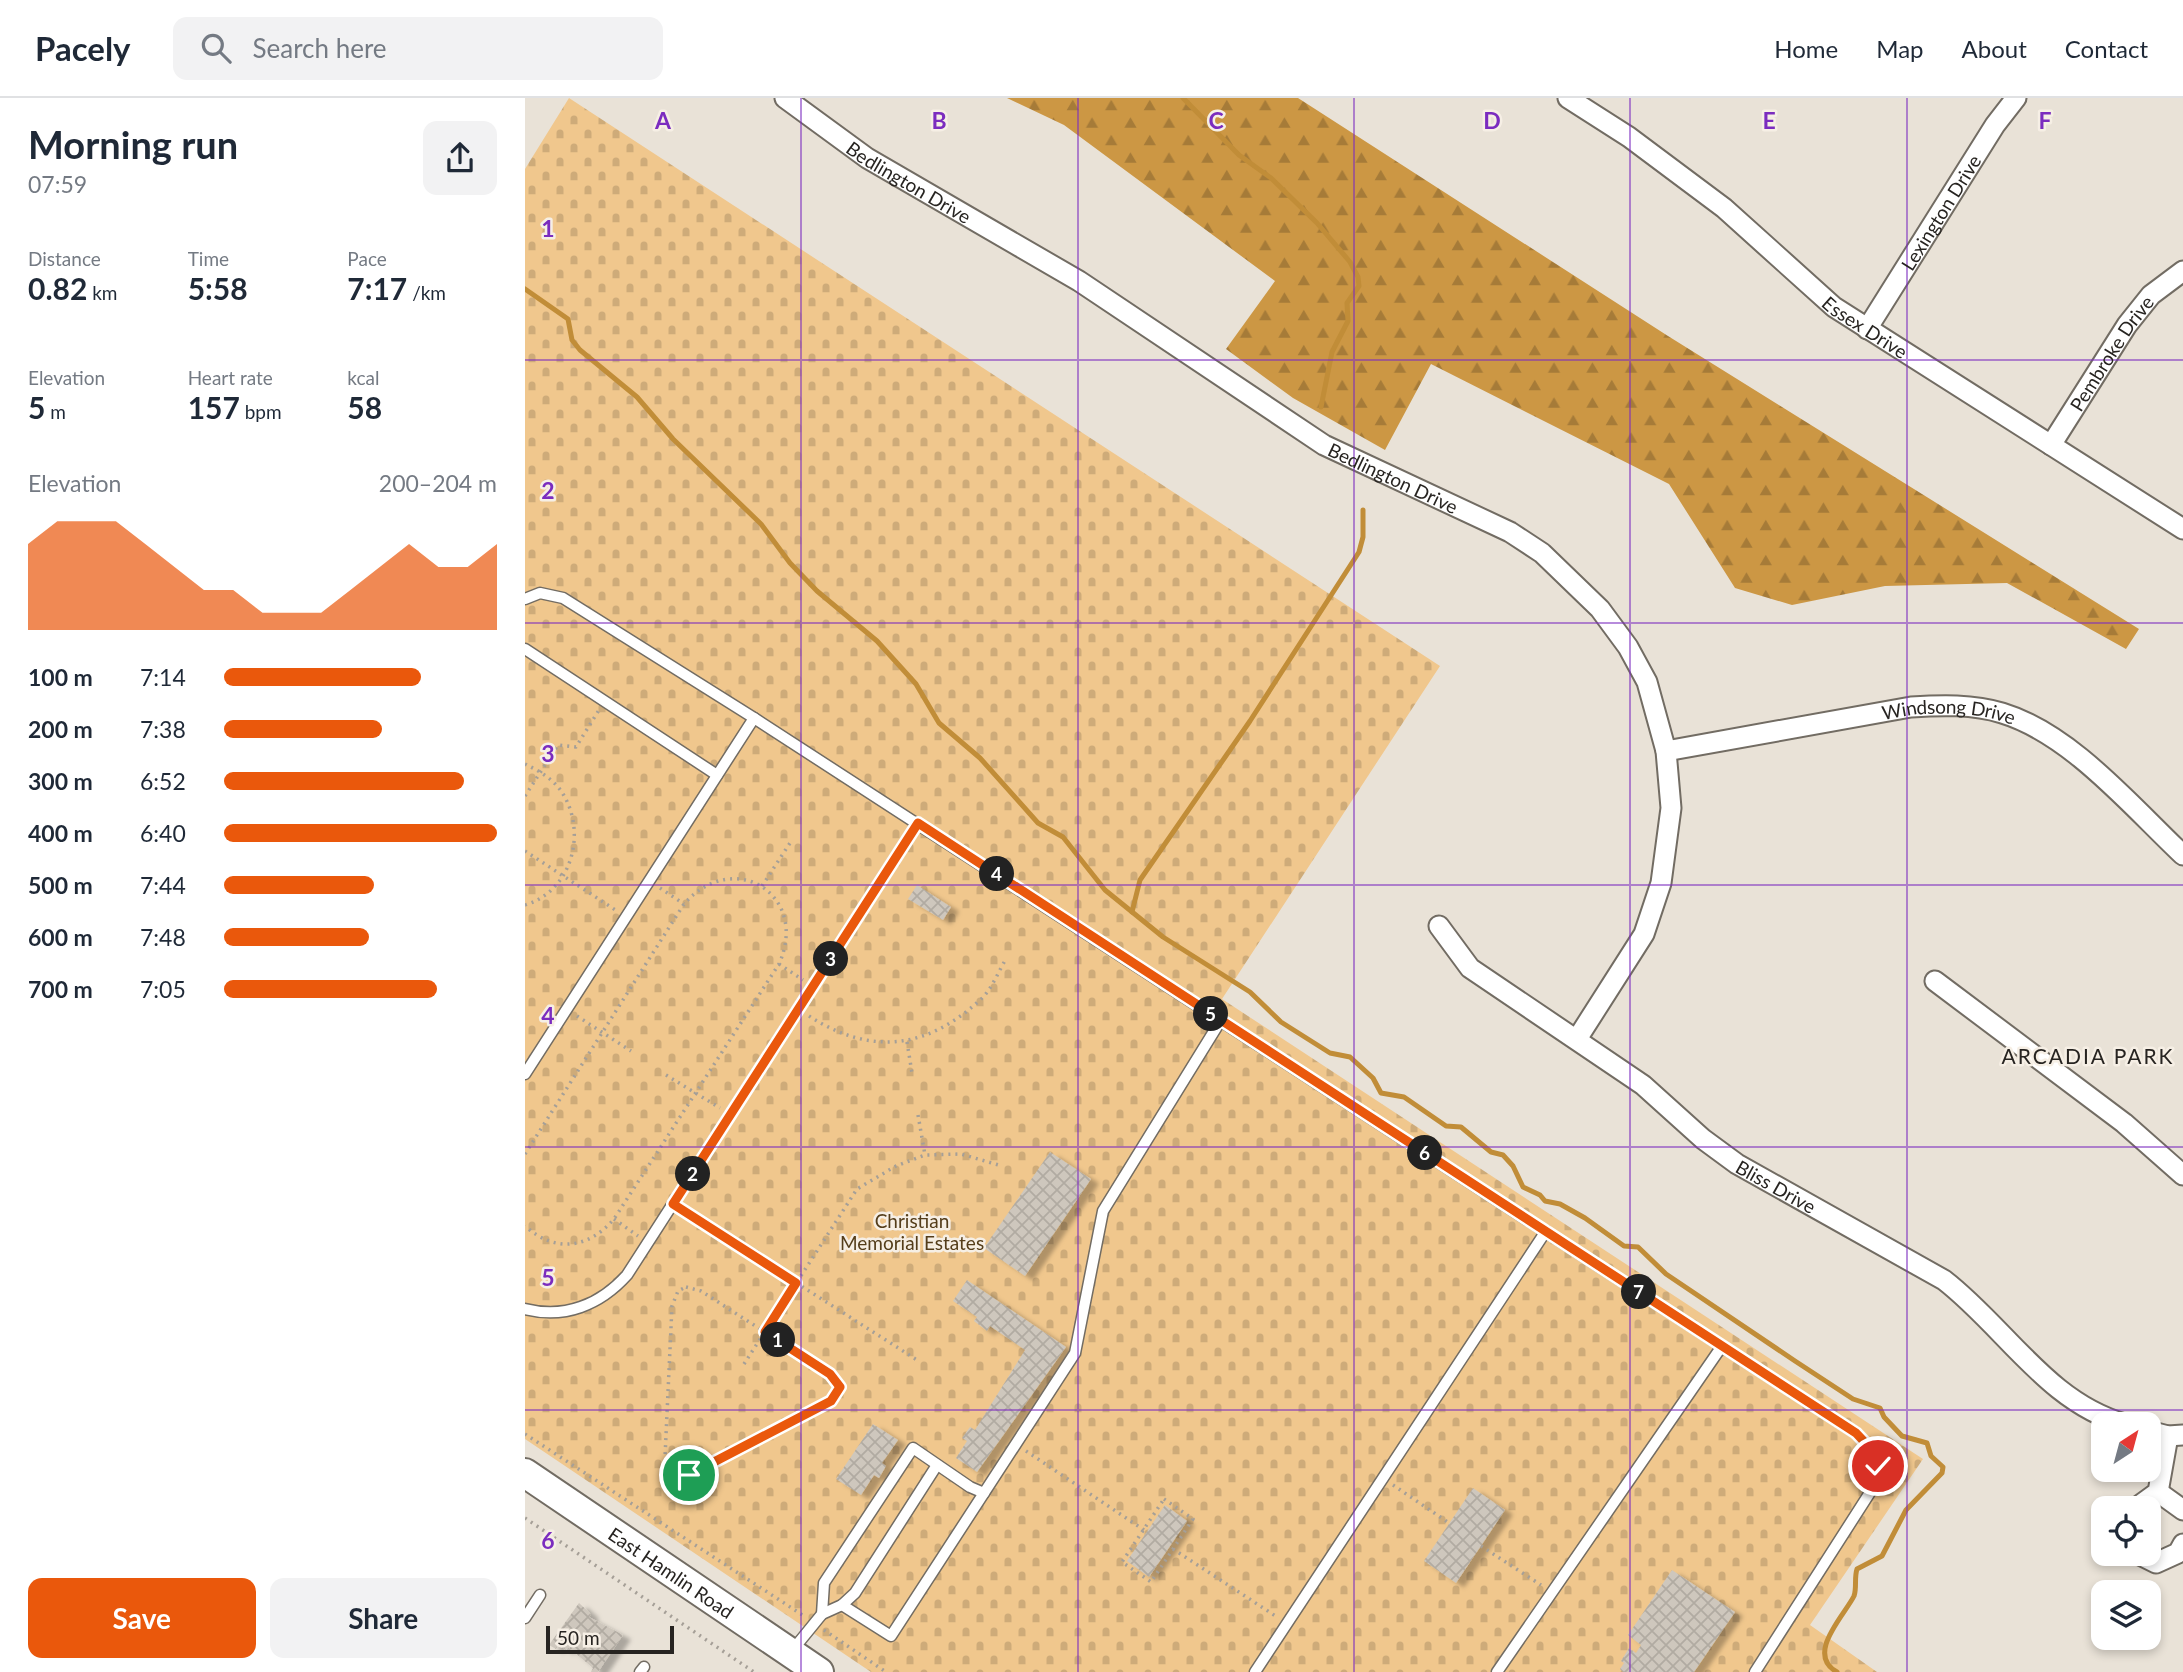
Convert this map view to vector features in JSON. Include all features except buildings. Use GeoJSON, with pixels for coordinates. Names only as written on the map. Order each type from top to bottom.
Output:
{"type":"FeatureCollection","features":[{"type":"Feature","properties":{"kind":"street","name":"Bedlington Drive"},"geometry":{"type":"LineString","coordinates":[[785,98],[867,158],[1079,281],[1324,446],[1510,532],[1542,553],[1600,609],[1628,647],[1647,682],[1666,751],[1671,808],[1661,883],[1644,934],[1577,1040]]}},
{"type":"Feature","properties":{"kind":"street","name":"Essex Drive"},"geometry":{"type":"LineString","coordinates":[[1568,98],[1676,170],[1742,224],[1833,307],[2183,529]]}},
{"type":"Feature","properties":{"kind":"street","name":"Lexington Drive"},"geometry":{"type":"LineString","coordinates":[[1867,329],[1995,125],[2016,98]]}},
{"type":"Feature","properties":{"kind":"street","name":"Pembroke Drive"},"geometry":{"type":"LineString","coordinates":[[2051,445],[2127,325],[2151,295],[2183,271]]}},
{"type":"Feature","properties":{"kind":"street","name":"Windsong Drive"},"geometry":{"type":"LineString","coordinates":[[1666,751],[1910,707],[1951,705],[2001,712],[2041,729],[2076,755],[2183,855]]}},
{"type":"Feature","properties":{"kind":"street","name":"Bliss Drive"},"geometry":{"type":"LineString","coordinates":[[1439,926],[1469,968],[1643,1085],[1703,1139],[1737,1164],[1944,1280],[1975,1303],[2043,1377],[2069,1399],[2093,1412]]}},
{"type":"Feature","properties":{"kind":"street"},"geometry":{"type":"LineString","coordinates":[[1935,981],[2124,1123],[2183,1175]]}},
{"type":"Feature","properties":{"kind":"street"},"geometry":{"type":"LineString","coordinates":[[2152,1496],[2158,1492],[2176,1436]]}},
{"type":"Feature","properties":{"kind":"street","name":"East Hamlin Road"},"geometry":{"type":"LineString","coordinates":[[525,1473],[819,1672]]}},
{"type":"Feature","properties":{"kind":"street"},"geometry":{"type":"LineString","coordinates":[[2158,1492],[2183,1510]]}},
{"type":"Feature","properties":{"kind":"street"},"geometry":{"type":"LineString","coordinates":[[2161,1561],[2178,1553],[2183,1544]]}},
{"type":"Feature","properties":{"kind":"lane"},"geometry":{"type":"LineString","coordinates":[[525,599],[540,593],[563,598],[918,823],[1856,1433],[1874,1452],[1878,1480],[1755,1672]]}},
{"type":"Feature","properties":{"kind":"lane"},"geometry":{"type":"LineString","coordinates":[[525,649],[717,775]]}},
{"type":"Feature","properties":{"kind":"lane"},"geometry":{"type":"LineString","coordinates":[[525,1073],[754,718]]}},
{"type":"Feature","properties":{"kind":"lane"},"geometry":{"type":"LineString","coordinates":[[525,1310],[565,1311],[596,1302],[627,1275],[918,823]]}},
{"type":"Feature","properties":{"kind":"lane"},"geometry":{"type":"LineString","coordinates":[[842,1605],[891,1636],[1075,1353],[1103,1211],[1221,1020]]}},
{"type":"Feature","properties":{"kind":"lane"},"geometry":{"type":"LineString","coordinates":[[1255,1672],[1546,1231]]}},
{"type":"Feature","properties":{"kind":"lane"},"geometry":{"type":"LineString","coordinates":[[1497,1672],[1722,1346]]}},
{"type":"Feature","properties":{"kind":"lane"},"geometry":{"type":"LineString","coordinates":[[822,1614],[824,1583],[913,1448],[984,1493]]}},
{"type":"Feature","properties":{"kind":"lane"},"geometry":{"type":"LineString","coordinates":[[791,1653],[822,1614],[842,1605],[855,1593],[937,1465]]}},
{"type":"Feature","properties":{"kind":"lane"},"geometry":{"type":"LineString","coordinates":[[525,1618],[540,1595]]}},
{"type":"Feature","properties":{"kind":"path"},"geometry":{"type":"LineString","coordinates":[[525,796],[558,745],[576,747],[604,702]]}},
{"type":"Feature","properties":{"kind":"path"},"geometry":{"type":"LineString","coordinates":[[525,764],[541,772],[562,792],[573,815],[575,841],[569,866],[555,887],[525,905]]}},
{"type":"Feature","properties":{"kind":"path"},"geometry":{"type":"LineString","coordinates":[[762,886],[790,842]]}},
{"type":"Feature","properties":{"kind":"path"},"geometry":{"type":"LineString","coordinates":[[525,851],[626,917]]}},
{"type":"Feature","properties":{"kind":"path"},"geometry":{"type":"LineString","coordinates":[[525,1154],[684,904],[704,886],[728,877],[746,879],[762,886],[775,898],[784,913],[788,930],[786,948],[779,964],[614,1219],[602,1232],[588,1241],[571,1246],[545,1241],[525,1226]]}},
{"type":"Feature","properties":{"kind":"path"},"geometry":{"type":"LineString","coordinates":[[649,881],[684,904]]}},
{"type":"Feature","properties":{"kind":"path"},"geometry":{"type":"LineString","coordinates":[[798,1009],[830,1030],[855,1039],[875,1043],[907,1042],[924,1037],[962,1017],[966,1010],[981,1000],[1006,959]]}},
{"type":"Feature","properties":{"kind":"path"},"geometry":{"type":"LineString","coordinates":[[779,964],[813,987]]}},
{"type":"Feature","properties":{"kind":"path"},"geometry":{"type":"LineString","coordinates":[[566,1009],[631,1051]]}},
{"type":"Feature","properties":{"kind":"path"},"geometry":{"type":"LineString","coordinates":[[907,1042],[912,1073]]}},
{"type":"Feature","properties":{"kind":"path"},"geometry":{"type":"LineString","coordinates":[[666,1075],[730,1115]]}},
{"type":"Feature","properties":{"kind":"path"},"geometry":{"type":"LineString","coordinates":[[918,1115],[925,1155]]}},
{"type":"Feature","properties":{"kind":"path"},"geometry":{"type":"LineString","coordinates":[[744,1364],[857,1189],[895,1166],[925,1155],[961,1154],[1002,1166]]}},
{"type":"Feature","properties":{"kind":"path"},"geometry":{"type":"LineString","coordinates":[[673,1204],[917,1360]]}},
{"type":"Feature","properties":{"kind":"path"},"geometry":{"type":"LineString","coordinates":[[614,1219],[648,1244]]}},
{"type":"Feature","properties":{"kind":"path"},"geometry":{"type":"LineString","coordinates":[[696,1288],[765,1332],[837,1379],[840,1387],[837,1395],[689,1475],[673,1473],[667,1466],[665,1457],[675,1296],[681,1289],[696,1288]]}},
{"type":"Feature","properties":{"kind":"path"},"geometry":{"type":"LineString","coordinates":[[525,1434],[886,1672]]}},
{"type":"Feature","properties":{"kind":"path"},"geometry":{"type":"LineString","coordinates":[[1016,1444],[1144,1530]]}},
{"type":"Feature","properties":{"kind":"path"},"geometry":{"type":"LineString","coordinates":[[1383,1478],[1449,1523]]}},
{"type":"Feature","properties":{"kind":"path"},"geometry":{"type":"LineString","coordinates":[[1164,1499],[1193,1519],[1173,1549],[1151,1582],[1122,1562],[1164,1499]]}},
{"type":"Feature","properties":{"kind":"path"},"geometry":{"type":"LineString","coordinates":[[525,1518],[754,1672]]}},
{"type":"Feature","properties":{"kind":"path"},"geometry":{"type":"LineString","coordinates":[[1481,1546],[1552,1592]]}},
{"type":"Feature","properties":{"kind":"path"},"geometry":{"type":"LineString","coordinates":[[1173,1549],[1286,1623]]}},
{"type":"Feature","properties":{"kind":"green space","name":"Christian Memorial Estates"},"geometry":{"type":"Polygon","coordinates":[[[569,98],[1440,666],[1222,999],[1923,1459],[1810,1625],[1877,1672],[871,1672],[525,1439],[525,169],[569,98]]]}},
{"type":"Feature","properties":{"kind":"green space"},"geometry":{"type":"Polygon","coordinates":[[[1007,98],[1298,98],[1668,336],[2139,629],[2126,649],[2007,583],[1885,586],[1792,605],[1735,588],[1669,484],[1431,364],[1385,450],[1293,398],[1226,349],[1275,281],[1064,125],[1007,98]]]}},
{"type":"Feature","properties":{"kind":"waterway"},"geometry":{"type":"LineString","coordinates":[[1183,98],[1239,155],[1271,178],[1317,223],[1350,262],[1358,277],[1359,286],[1347,303],[1348,321],[1332,352],[1321,407]]}},
{"type":"Feature","properties":{"kind":"waterway"},"geometry":{"type":"LineString","coordinates":[[525,289],[568,319],[572,340],[580,350],[637,397],[673,439],[761,524],[790,563],[817,591],[877,641],[916,684],[939,723],[980,758],[1038,823],[1063,837],[1105,890],[1163,937],[1250,992],[1281,1022],[1330,1053],[1350,1057],[1373,1078],[1381,1093],[1404,1097],[1446,1126],[1461,1127],[1491,1152],[1503,1155],[1513,1166],[1523,1187],[1540,1195],[1545,1201],[1560,1204],[1585,1218],[1624,1246],[1638,1247],[1666,1274],[1795,1361],[1853,1399],[1880,1408],[1884,1417],[1902,1436],[1927,1443],[1931,1456],[1943,1467],[1942,1473],[1906,1510],[1882,1556],[1857,1569],[1854,1596],[1826,1645],[1828,1664],[1837,1672]]}},
{"type":"Feature","properties":{"kind":"waterway"},"geometry":{"type":"LineString","coordinates":[[1132,912],[1140,880],[1250,721],[1359,552],[1363,537],[1363,510]]}},
{"type":"Feature","properties":{"kind":"district","name":"ARCADIA PARK"},"geometry":{"type":"Point","coordinates":[2088,1055]}},
{"type":"Feature","properties":{"kind":"route"},"geometry":{"type":"LineString","coordinates":[[689,1475],[831,1401],[840,1387],[837,1379],[765,1332],[796,1283],[673,1204],[918,823],[1856,1433],[1874,1452],[1878,1466]]}}]}
